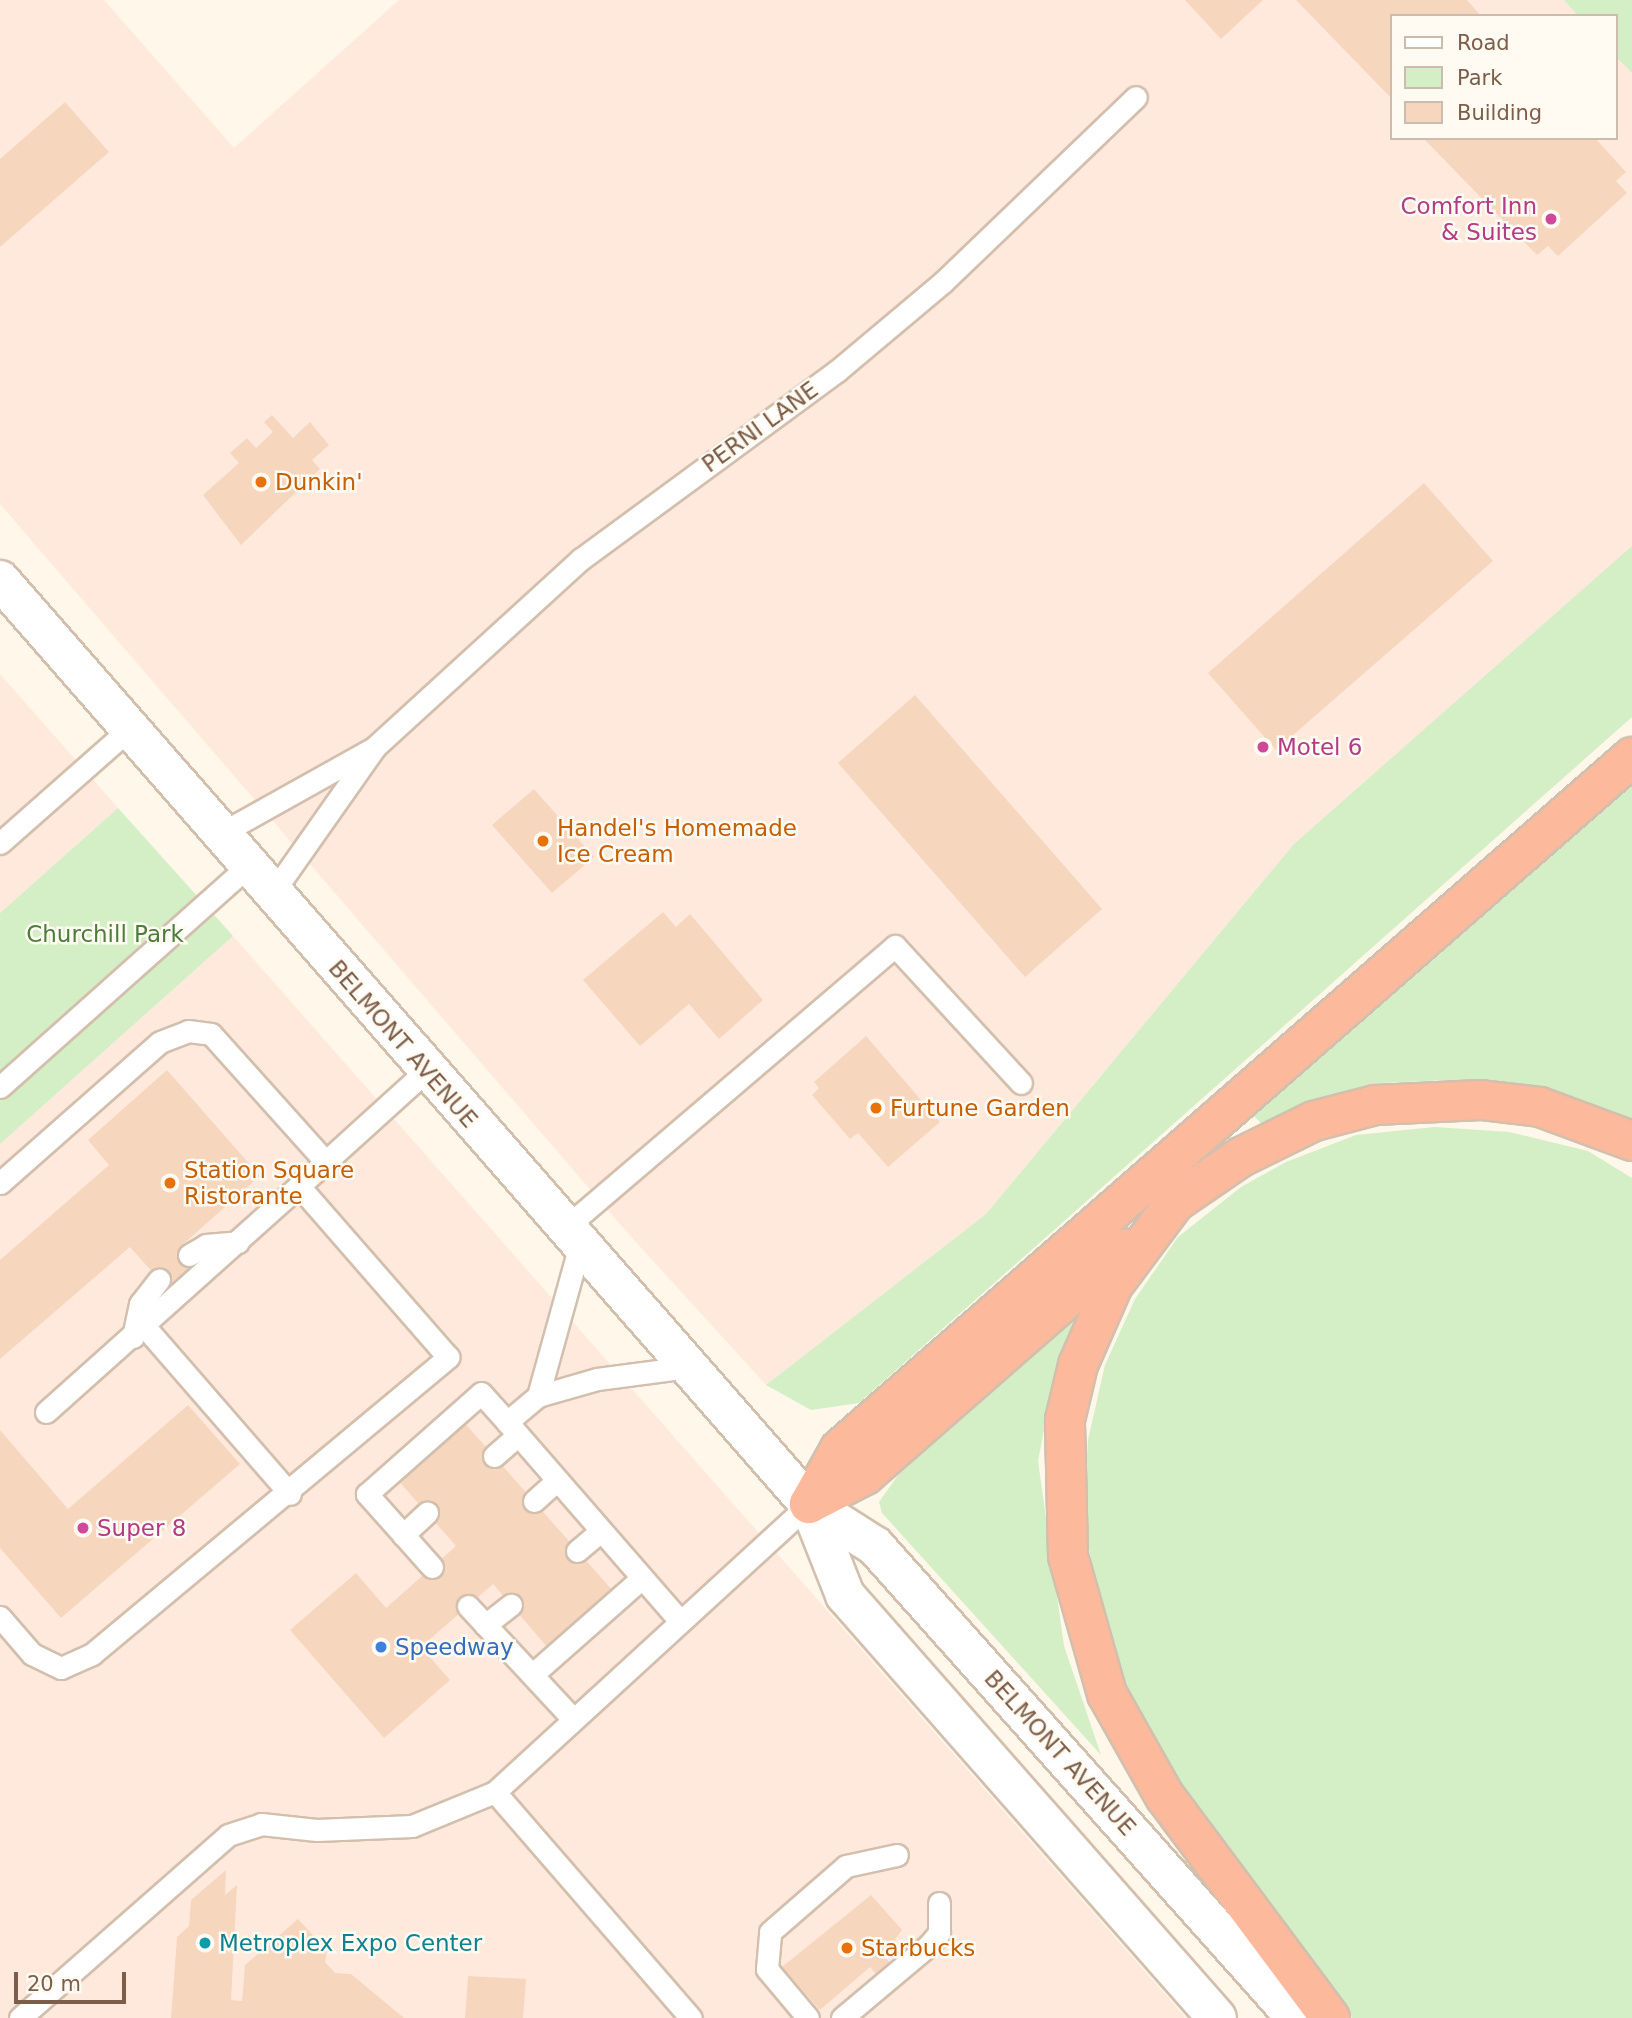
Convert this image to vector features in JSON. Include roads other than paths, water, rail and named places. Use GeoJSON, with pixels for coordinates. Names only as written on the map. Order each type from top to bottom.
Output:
{"type":"FeatureCollection","features":[{"type":"Feature","properties":{"kind":"highway"},"geometry":{"type":"LineString","coordinates":[[809,1504],[841,1449],[1632,757]]}},
{"type":"Feature","properties":{"kind":"highway"},"geometry":{"type":"LineString","coordinates":[[809,1504],[865,1475],[1175,1202],[1241,1157],[1302,1127],[1375,1105],[1481,1100],[1540,1107],[1632,1141]]}},
{"type":"Feature","properties":{"kind":"highway"},"geometry":{"type":"LineString","coordinates":[[1175,1202],[1113,1285],[1077,1365],[1064,1433],[1068,1556],[1107,1693],[1165,1797],[1330,2018]]}},
{"type":"Feature","properties":{"kind":"main road","name":"BELMONT AVENUE"},"geometry":{"type":"LineString","coordinates":[[0,580],[218,835],[809,1504],[875,1546],[1296,2018]]}},
{"type":"Feature","properties":{"kind":"main road","name":"BELMONT AVENUE"},"geometry":{"type":"LineString","coordinates":[[809,1504],[845,1595],[1217,2018]]}},
{"type":"Feature","properties":{"kind":"lane","name":"PERNI LANE"},"geometry":{"type":"LineString","coordinates":[[375,747],[581,559],[837,371],[943,282],[1136,97]]}},
{"type":"Feature","properties":{"kind":"lane"},"geometry":{"type":"LineString","coordinates":[[3,834],[128,730]]}},
{"type":"Feature","properties":{"kind":"lane"},"geometry":{"type":"LineString","coordinates":[[218,835],[375,747]]}},
{"type":"Feature","properties":{"kind":"lane"},"geometry":{"type":"LineString","coordinates":[[0,1087],[259,881],[375,747]]}},
{"type":"Feature","properties":{"kind":"lane"},"geometry":{"type":"LineString","coordinates":[[494,1456],[538,1396],[573,1237],[895,946],[1021,1083]]}},
{"type":"Feature","properties":{"kind":"lane"},"geometry":{"type":"LineString","coordinates":[[0,1183],[160,1042],[188,1031],[211,1034],[326,1162]]}},
{"type":"Feature","properties":{"kind":"lane"},"geometry":{"type":"LineString","coordinates":[[46,1412],[139,1332],[426,1071]]}},
{"type":"Feature","properties":{"kind":"lane"},"geometry":{"type":"LineString","coordinates":[[0,1617],[32,1654],[61,1668],[92,1654],[290,1494],[448,1357],[299,1185]]}},
{"type":"Feature","properties":{"kind":"lane"},"geometry":{"type":"LineString","coordinates":[[189,1255],[206,1245],[238,1242]]}},
{"type":"Feature","properties":{"kind":"lane"},"geometry":{"type":"LineString","coordinates":[[159,1280],[140,1304],[139,1332],[290,1494]]}},
{"type":"Feature","properties":{"kind":"lane"},"geometry":{"type":"LineString","coordinates":[[538,1396],[597,1379],[688,1367]]}},
{"type":"Feature","properties":{"kind":"lane"},"geometry":{"type":"LineString","coordinates":[[432,1567],[367,1494],[481,1392],[680,1621]]}},
{"type":"Feature","properties":{"kind":"lane"},"geometry":{"type":"LineString","coordinates":[[534,1502],[557,1480]]}},
{"type":"Feature","properties":{"kind":"lane"},"geometry":{"type":"LineString","coordinates":[[20,2018],[228,1835],[261,1824],[317,1830],[412,1826],[495,1792],[809,1504]]}},
{"type":"Feature","properties":{"kind":"lane"},"geometry":{"type":"LineString","coordinates":[[403,1535],[427,1513]]}},
{"type":"Feature","properties":{"kind":"lane"},"geometry":{"type":"LineString","coordinates":[[577,1551],[601,1531]]}},
{"type":"Feature","properties":{"kind":"lane"},"geometry":{"type":"LineString","coordinates":[[533,1674],[642,1578]]}},
{"type":"Feature","properties":{"kind":"lane"},"geometry":{"type":"LineString","coordinates":[[485,1625],[511,1605]]}},
{"type":"Feature","properties":{"kind":"lane"},"geometry":{"type":"LineString","coordinates":[[468,1606],[573,1719]]}},
{"type":"Feature","properties":{"kind":"lane"},"geometry":{"type":"LineString","coordinates":[[495,1792],[691,2018]]}},
{"type":"Feature","properties":{"kind":"lane"},"geometry":{"type":"LineString","coordinates":[[808,2018],[767,1969],[770,1931],[846,1866],[897,1855]]}},
{"type":"Feature","properties":{"kind":"lane"},"geometry":{"type":"LineString","coordinates":[[842,2018],[929,1945],[939,1933],[939,1903]]}},
{"type":"Feature","properties":{"kind":"place","name":"Comfort Inn & Suites"},"geometry":{"type":"Point","coordinates":[1551,219]}},
{"type":"Feature","properties":{"kind":"place","name":"Dunkin'"},"geometry":{"type":"Point","coordinates":[261,482]}},
{"type":"Feature","properties":{"kind":"place","name":"Motel 6"},"geometry":{"type":"Point","coordinates":[1263,747]}},
{"type":"Feature","properties":{"kind":"place","name":"Handel's Homemade Ice Cream"},"geometry":{"type":"Point","coordinates":[543,841]}},
{"type":"Feature","properties":{"kind":"place","name":"Furtune Garden"},"geometry":{"type":"Point","coordinates":[876,1108]}},
{"type":"Feature","properties":{"kind":"place","name":"Station Square Ristorante"},"geometry":{"type":"Point","coordinates":[170,1183]}},
{"type":"Feature","properties":{"kind":"place","name":"Super 8"},"geometry":{"type":"Point","coordinates":[83,1528]}},
{"type":"Feature","properties":{"kind":"place","name":"Speedway"},"geometry":{"type":"Point","coordinates":[381,1647]}},
{"type":"Feature","properties":{"kind":"place","name":"Metroplex Expo Center"},"geometry":{"type":"Point","coordinates":[205,1943]}},
{"type":"Feature","properties":{"kind":"place","name":"Starbucks"},"geometry":{"type":"Point","coordinates":[847,1948]}},
{"type":"Feature","properties":{"kind":"park label","name":"Churchill Park"},"geometry":{"type":"Point","coordinates":[105,934]}}]}
